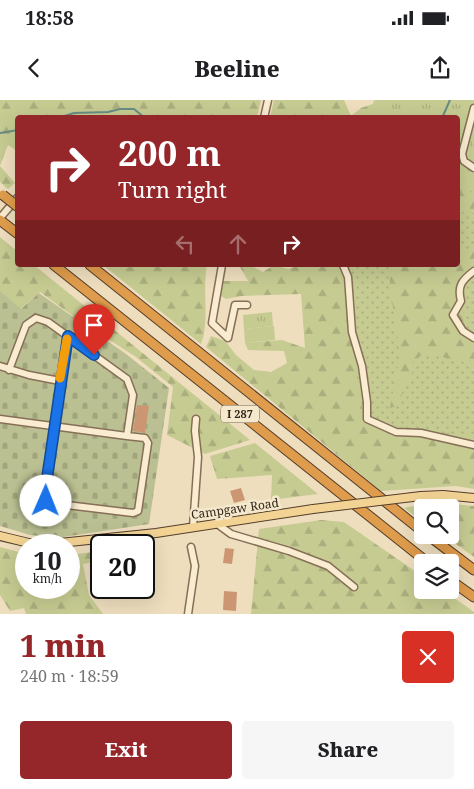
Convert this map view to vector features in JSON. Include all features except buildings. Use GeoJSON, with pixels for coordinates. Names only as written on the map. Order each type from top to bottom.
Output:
{"type":"FeatureCollection","features":[{"type":"Feature","properties":{"kind":"highway"},"geometry":{"type":"LineString","coordinates":[[1,194],[15,205]]}},
{"type":"Feature","properties":{"kind":"highway"},"geometry":{"type":"LineString","coordinates":[[0,219],[15,232]]}},
{"type":"Feature","properties":{"kind":"highway","name":"I 287"},"geometry":{"type":"LineString","coordinates":[[57,267],[417,554]]}},
{"type":"Feature","properties":{"kind":"highway","name":"I 287"},"geometry":{"type":"LineString","coordinates":[[92,267],[414,525]]}},
{"type":"Feature","properties":{"kind":"highway"},"geometry":{"type":"LineString","coordinates":[[440,544],[474,570]]}},
{"type":"Feature","properties":{"kind":"highway"},"geometry":{"type":"LineString","coordinates":[[459,586],[474,597]]}},
{"type":"Feature","properties":{"kind":"main road","name":"Campgaw Road"},"geometry":{"type":"LineString","coordinates":[[0,536],[30,543],[50,544],[156,533],[216,523],[420,496],[443,495],[474,498]]}},
{"type":"Feature","properties":{"kind":"street"},"geometry":{"type":"LineString","coordinates":[[265,115],[268,100]]}},
{"type":"Feature","properties":{"kind":"street"},"geometry":{"type":"LineString","coordinates":[[472,100],[474,106],[462,154],[464,161],[474,168]]}},
{"type":"Feature","properties":{"kind":"street"},"geometry":{"type":"LineString","coordinates":[[0,219],[15,201]]}},
{"type":"Feature","properties":{"kind":"street"},"geometry":{"type":"LineString","coordinates":[[222,267],[212,323],[228,338],[235,305],[247,305]]}},
{"type":"Feature","properties":{"kind":"street"},"geometry":{"type":"LineString","coordinates":[[344,267],[348,277],[352,332],[362,366],[367,402],[367,419],[396,432],[421,433],[474,445]]}},
{"type":"Feature","properties":{"kind":"street"},"geometry":{"type":"LineString","coordinates":[[474,271],[463,280],[459,290],[461,301],[453,312],[463,331],[474,338]]}},
{"type":"Feature","properties":{"kind":"street"},"geometry":{"type":"LineString","coordinates":[[9,370],[26,325],[36,318],[48,322],[127,379],[132,395],[127,436]]}},
{"type":"Feature","properties":{"kind":"street"},"geometry":{"type":"LineString","coordinates":[[0,419],[54,426],[127,436],[145,438],[148,443],[138,511],[133,513],[46,501],[45,492],[54,426],[60,381],[68,336]]}},
{"type":"Feature","properties":{"kind":"street"},"geometry":{"type":"LineString","coordinates":[[0,366],[9,370],[60,381]]}},
{"type":"Feature","properties":{"kind":"street"},"geometry":{"type":"LineString","coordinates":[[194,527],[198,457],[195,431],[196,419]]}},
{"type":"Feature","properties":{"kind":"street"},"geometry":{"type":"LineString","coordinates":[[216,523],[231,534],[289,551],[328,566],[354,587]]}},
{"type":"Feature","properties":{"kind":"street"},"geometry":{"type":"LineString","coordinates":[[188,614],[195,566],[191,547]]}},
{"type":"Feature","properties":{"kind":"green space"},"geometry":{"type":"Polygon","coordinates":[[[0,100],[261,100],[257,115],[15,115],[15,150],[8,145],[0,166],[0,100]]]}},
{"type":"Feature","properties":{"kind":"green space"},"geometry":{"type":"Polygon","coordinates":[[[274,100],[344,100],[351,115],[271,115],[274,100]]]}},
{"type":"Feature","properties":{"kind":"green space"},"geometry":{"type":"Polygon","coordinates":[[[374,100],[387,100],[399,115],[352,115],[361,108],[373,104],[374,100]]]}},
{"type":"Feature","properties":{"kind":"green space"},"geometry":{"type":"Polygon","coordinates":[[[380,100],[474,100],[474,193],[460,189],[460,115],[374,115],[380,100]]]}},
{"type":"Feature","properties":{"kind":"green space"},"geometry":{"type":"Polygon","coordinates":[[[468,100],[474,146],[474,213],[460,212],[460,115],[432,115],[468,100]]]}},
{"type":"Feature","properties":{"kind":"green space"},"geometry":{"type":"Polygon","coordinates":[[[0,166],[15,183],[8,189],[0,182],[0,166]]]}},
{"type":"Feature","properties":{"kind":"green space"},"geometry":{"type":"Polygon","coordinates":[[[460,189],[474,193],[474,454],[371,430],[358,420],[337,267],[460,267],[460,189]]]}},
{"type":"Feature","properties":{"kind":"green space"},"geometry":{"type":"Polygon","coordinates":[[[0,237],[15,249],[15,267],[36,267],[250,440],[205,454],[167,435],[173,387],[136,357],[80,321],[40,292],[9,319],[0,322],[0,237]]]}},
{"type":"Feature","properties":{"kind":"green space"},"geometry":{"type":"Polygon","coordinates":[[[460,249],[474,251],[474,266],[472,266],[466,290],[463,317],[466,332],[474,336],[474,365],[427,353],[413,360],[412,375],[404,385],[400,405],[390,408],[400,355],[390,287],[390,267],[460,267],[460,249]]]}},
{"type":"Feature","properties":{"kind":"green space"},"geometry":{"type":"Polygon","coordinates":[[[105,267],[207,267],[205,285],[206,316],[201,344],[105,267]]]}},
{"type":"Feature","properties":{"kind":"green space"},"geometry":{"type":"Polygon","coordinates":[[[240,267],[254,267],[263,272],[271,267],[288,269],[294,267],[349,267],[354,315],[361,348],[357,379],[362,408],[370,426],[390,423],[401,428],[474,436],[474,489],[456,486],[381,491],[206,347],[211,336],[225,341],[236,355],[254,370],[271,372],[287,363],[284,351],[248,350],[245,343],[282,340],[305,348],[301,294],[242,296],[226,299],[219,295],[221,281],[248,281],[240,267]]]}},
{"type":"Feature","properties":{"kind":"green space"},"geometry":{"type":"Polygon","coordinates":[[[0,291],[21,309],[39,293],[126,354],[169,388],[149,524],[80,534],[27,534],[0,526],[0,291]]]}},
{"type":"Feature","properties":{"kind":"green space"},"geometry":{"type":"Polygon","coordinates":[[[272,312],[273,326],[244,329],[243,315],[272,312]]]}},
{"type":"Feature","properties":{"kind":"green space"},"geometry":{"type":"Polygon","coordinates":[[[274,326],[275,340],[245,343],[244,329],[274,326]]]}},
{"type":"Feature","properties":{"kind":"green space"},"geometry":{"type":"Polygon","coordinates":[[[255,443],[318,494],[271,500],[272,475],[217,479],[210,456],[255,443]]]}},
{"type":"Feature","properties":{"kind":"green space"},"geometry":{"type":"Polygon","coordinates":[[[459,505],[474,506],[474,557],[456,544],[459,544],[459,505]]]}},
{"type":"Feature","properties":{"kind":"green space"},"geometry":{"type":"Polygon","coordinates":[[[414,506],[414,515],[404,508],[414,506]]]}},
{"type":"Feature","properties":{"kind":"green space"},"geometry":{"type":"Polygon","coordinates":[[[321,520],[344,522],[414,570],[414,599],[456,599],[474,612],[474,614],[251,614],[259,529],[321,520]]]}},
{"type":"Feature","properties":{"kind":"green space"},"geometry":{"type":"Polygon","coordinates":[[[0,547],[15,551],[15,599],[80,599],[80,554],[90,552],[90,563],[83,564],[89,595],[90,599],[103,614],[26,614],[24,608],[10,611],[0,595],[0,547]]]}},
{"type":"Feature","properties":{"kind":"waterway"},"geometry":{"type":"LineString","coordinates":[[443,115],[450,100]]}},
{"type":"Feature","properties":{"kind":"waterway"},"geometry":{"type":"LineString","coordinates":[[68,115],[74,113],[108,112],[120,109],[134,109],[141,115]]}},
{"type":"Feature","properties":{"kind":"waterway"},"geometry":{"type":"LineString","coordinates":[[0,133],[15,130]]}},
{"type":"Feature","properties":{"kind":"slow traffic"},"geometry":{"type":"LineString","coordinates":[[60,378],[67,339]]}},
{"type":"Feature","properties":{"kind":"route"},"geometry":{"type":"LineString","coordinates":[[46,501],[44,497],[68,336],[94,355]]}}]}
